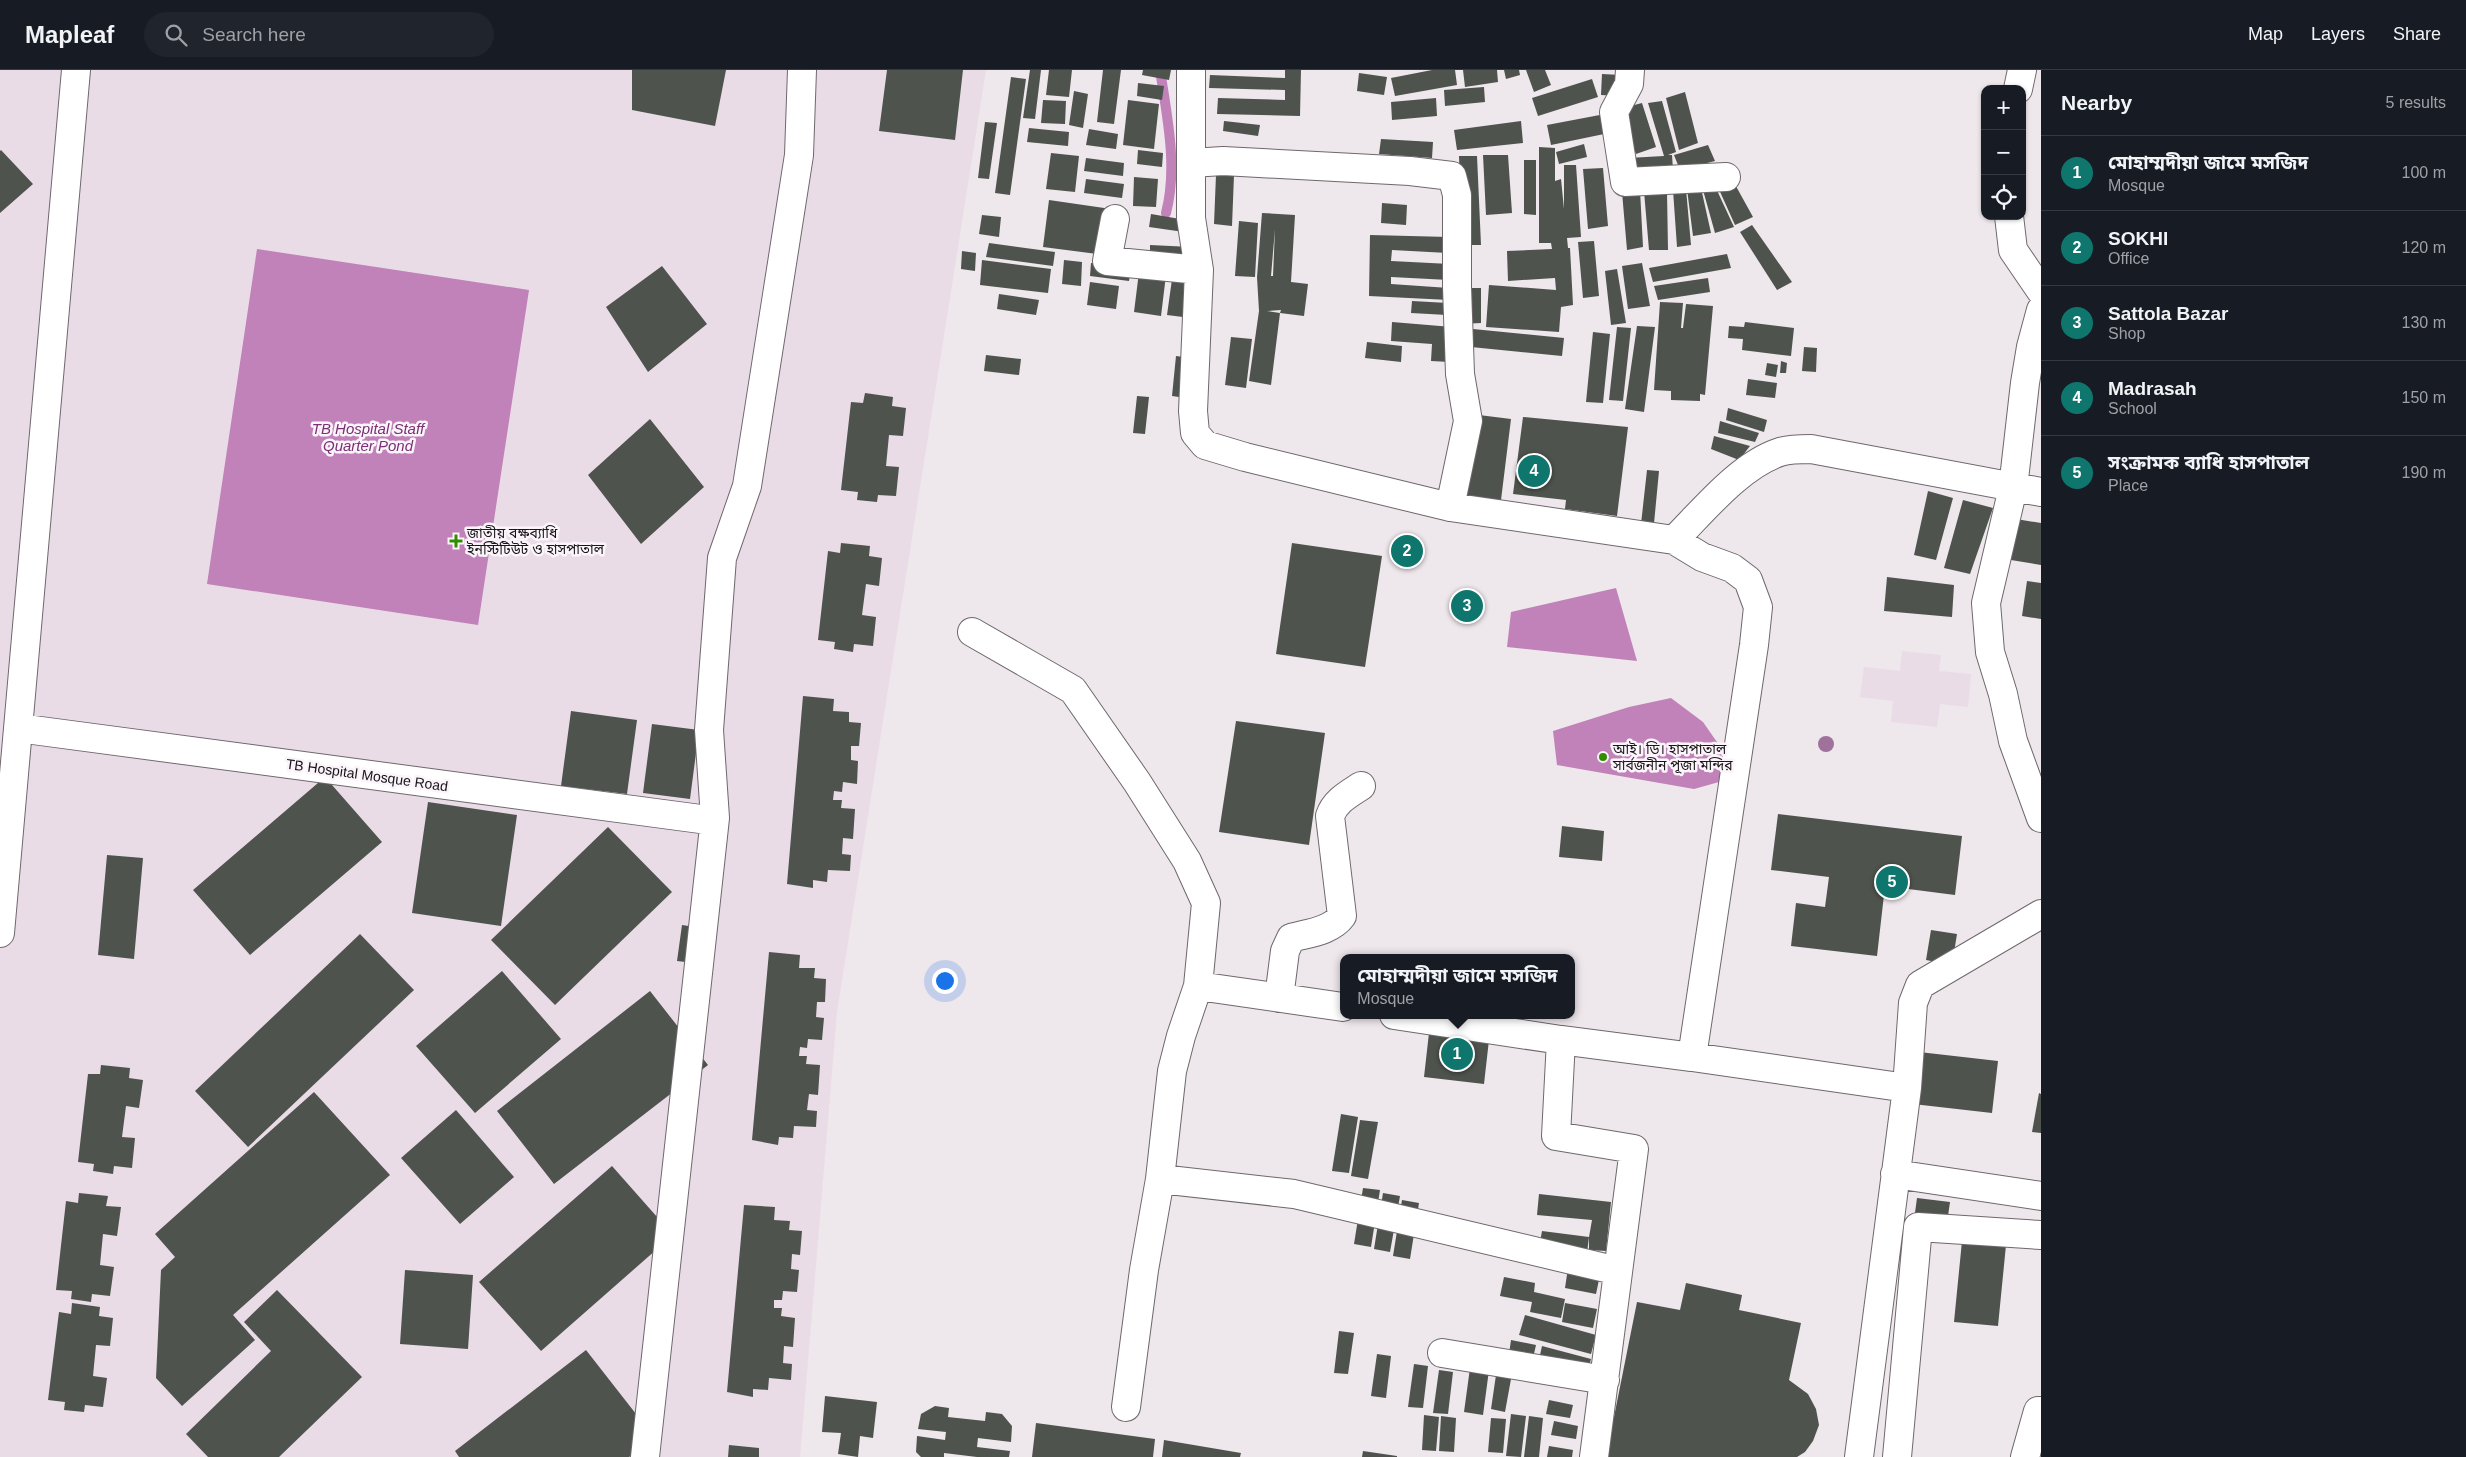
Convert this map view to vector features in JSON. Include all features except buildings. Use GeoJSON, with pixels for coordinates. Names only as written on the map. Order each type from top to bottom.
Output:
{"type":"FeatureCollection","features":[{"type":"Feature","properties":{"kind":"street"},"geometry":{"type":"LineString","coordinates":[[0,933],[76,70]]}},
{"type":"Feature","properties":{"kind":"street"},"geometry":{"type":"LineString","coordinates":[[645,1457],[715,818],[709,730],[722,558],[747,486],[799,155],[802,70]]}},
{"type":"Feature","properties":{"kind":"street"},"geometry":{"type":"LineString","coordinates":[[1191,70],[1191,218],[1199,270],[1193,411],[1194,433],[1205,445],[1450,506],[1674,540],[1702,557],[1732,568],[1748,580],[1758,607],[1754,645],[1692,1056]]}},
{"type":"Feature","properties":{"kind":"street"},"geometry":{"type":"LineString","coordinates":[[1630,70],[1629,84],[1614,112],[1626,182],[1726,177]]}},
{"type":"Feature","properties":{"kind":"street"},"geometry":{"type":"LineString","coordinates":[[2019,85],[2022,70]]}},
{"type":"Feature","properties":{"kind":"street"},"geometry":{"type":"LineString","coordinates":[[1191,163],[1222,161],[1410,171],[1452,176],[1457,195],[1457,287],[1460,374],[1468,422],[1450,506]]}},
{"type":"Feature","properties":{"kind":"street"},"geometry":{"type":"LineString","coordinates":[[1115,219],[1107,261],[1199,270]]}},
{"type":"Feature","properties":{"kind":"street"},"geometry":{"type":"LineString","coordinates":[[2009,220],[2013,250],[2041,291]]}},
{"type":"Feature","properties":{"kind":"street"},"geometry":{"type":"LineString","coordinates":[[2041,310],[2013,488],[1986,603],[1990,652],[2003,694],[2013,741],[2041,818]]}},
{"type":"Feature","properties":{"kind":"street"},"geometry":{"type":"LineString","coordinates":[[1674,540],[1729,485],[1757,464],[1781,451],[1811,449],[2041,492]]}},
{"type":"Feature","properties":{"kind":"street"},"geometry":{"type":"LineString","coordinates":[[972,632],[1073,690],[1137,782],[1187,861],[1206,903],[1198,986],[1181,1036],[1172,1071],[1160,1179],[1144,1270],[1126,1407]]}},
{"type":"Feature","properties":{"kind":"street","name":"TB Hospital Mosque Road"},"geometry":{"type":"LineString","coordinates":[[18,728],[698,818],[715,818]]}},
{"type":"Feature","properties":{"kind":"street"},"geometry":{"type":"LineString","coordinates":[[1279,998],[1284,951],[1291,938],[1328,928],[1342,916],[1330,816],[1333,808],[1339,802],[1361,786]]}},
{"type":"Feature","properties":{"kind":"street"},"geometry":{"type":"LineString","coordinates":[[1859,1457],[1907,1088],[1913,1003],[1920,985],[2041,914]]}},
{"type":"Feature","properties":{"kind":"street"},"geometry":{"type":"LineString","coordinates":[[1198,986],[1340,1008]]}},
{"type":"Feature","properties":{"kind":"street"},"geometry":{"type":"LineString","coordinates":[[1421,1019],[1907,1088]]}},
{"type":"Feature","properties":{"kind":"street"},"geometry":{"type":"LineString","coordinates":[[1561,1040],[1556,1136],[1634,1149],[1594,1457]]}},
{"type":"Feature","properties":{"kind":"street"},"geometry":{"type":"LineString","coordinates":[[1896,1174],[2041,1196]]}},
{"type":"Feature","properties":{"kind":"street"},"geometry":{"type":"LineString","coordinates":[[1160,1179],[1294,1194],[1618,1271]]}},
{"type":"Feature","properties":{"kind":"street"},"geometry":{"type":"LineString","coordinates":[[1897,1457],[1918,1226],[2041,1235]]}},
{"type":"Feature","properties":{"kind":"street"},"geometry":{"type":"LineString","coordinates":[[1442,1353],[1604,1380]]}},
{"type":"Feature","properties":{"kind":"street"},"geometry":{"type":"LineString","coordinates":[[2025,1457],[2038,1410],[2041,1411]]}},
{"type":"Feature","properties":{"kind":"shaded area","name":"জাতীয় বক্ষব্যাধি ইনস্টিটিউট ও হাসপাতাল"},"geometry":{"type":"Polygon","coordinates":[[[0,70],[986,70],[837,1012],[800,1457],[0,1457],[0,70]]]}},
{"type":"Feature","properties":{"kind":"shaded area"},"geometry":{"type":"Polygon","coordinates":[[[1902,651],[1941,655],[1939,671],[1971,674],[1968,707],[1940,704],[1937,727],[1891,722],[1893,701],[1860,697],[1864,667],[1900,671],[1902,651]]]}},
{"type":"Feature","properties":{"kind":"water","name":"TB Hospital Staff Quarter Pond"},"geometry":{"type":"Polygon","coordinates":[[[257,249],[529,290],[478,625],[207,584],[257,249]]]}},
{"type":"Feature","properties":{"kind":"water"},"geometry":{"type":"Polygon","coordinates":[[[1616,588],[1637,661],[1507,647],[1511,612],[1616,588]]]}},
{"type":"Feature","properties":{"kind":"water"},"geometry":{"type":"Polygon","coordinates":[[[1671,698],[1703,722],[1726,755],[1719,782],[1694,789],[1557,765],[1553,731],[1629,707],[1671,698]]]}},
{"type":"Feature","properties":{"kind":"waterway"},"geometry":{"type":"LineString","coordinates":[[1160,70],[1168,123],[1171,160],[1171,178],[1166,213]]}},
{"type":"Feature","properties":{"kind":"place","name":"Madrasah"},"geometry":{"type":"Point","coordinates":[1534,471]}},
{"type":"Feature","properties":{"kind":"place","name":"জাতীয় বক্ষব্যাধি ইনস্টিটিউট ও হাসপাতাল"},"geometry":{"type":"Point","coordinates":[456,541]}},
{"type":"Feature","properties":{"kind":"place","name":"SOKHI"},"geometry":{"type":"Point","coordinates":[1407,551]}},
{"type":"Feature","properties":{"kind":"place","name":"Sattola Bazar"},"geometry":{"type":"Point","coordinates":[1467,606]}},
{"type":"Feature","properties":{"kind":"place","name":"আই। ডি। হাসপাতাল সার্বজনীন পূজা মন্দির"},"geometry":{"type":"Point","coordinates":[1603,757]}},
{"type":"Feature","properties":{"kind":"place","name":"সংক্রামক ব্যাধি হাসপাতাল"},"geometry":{"type":"Point","coordinates":[1892,882]}},
{"type":"Feature","properties":{"kind":"place","name":"মোহাম্মদীয়া জামে মসজিদ"},"geometry":{"type":"Point","coordinates":[1457,1054]}}]}
